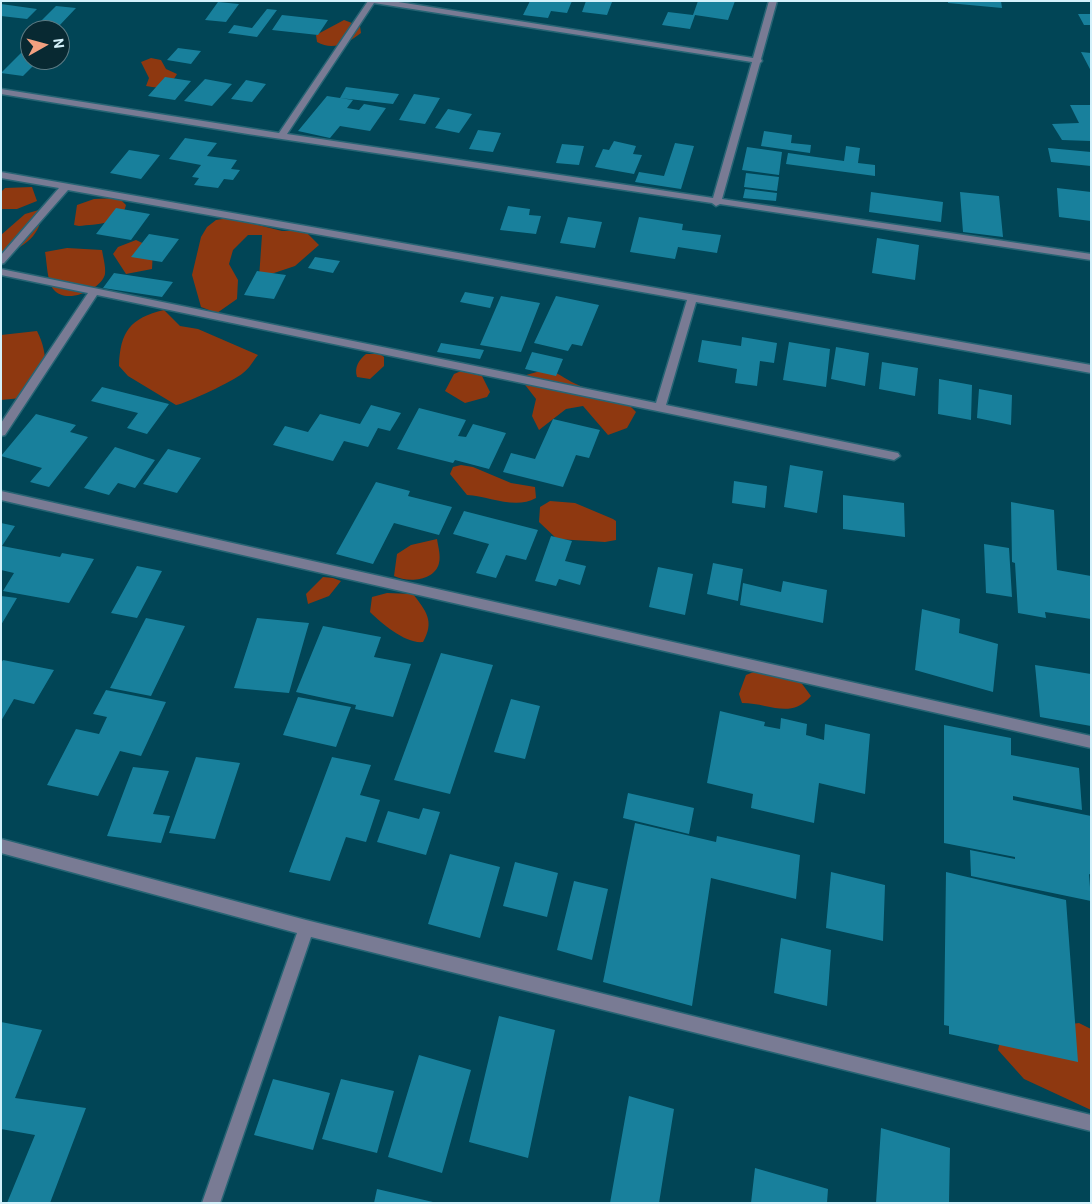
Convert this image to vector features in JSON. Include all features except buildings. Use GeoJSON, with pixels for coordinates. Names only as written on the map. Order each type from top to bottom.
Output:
{"type":"FeatureCollection","features":[{"type":"Feature","properties":{"kind":"street"},"geometry":{"type":"LineString","coordinates":[[281,136],[372,1]]}},
{"type":"Feature","properties":{"kind":"street"},"geometry":{"type":"LineString","coordinates":[[376,1],[758,61]]}},
{"type":"Feature","properties":{"kind":"street"},"geometry":{"type":"LineString","coordinates":[[716,203],[758,61],[773,1]]}},
{"type":"Feature","properties":{"kind":"street"},"geometry":{"type":"LineString","coordinates":[[1,91],[716,203],[1091,257]]}},
{"type":"Feature","properties":{"kind":"street"},"geometry":{"type":"LineString","coordinates":[[1,175],[1091,369]]}},
{"type":"Feature","properties":{"kind":"street"},"geometry":{"type":"LineString","coordinates":[[1,262],[66,186]]}},
{"type":"Feature","properties":{"kind":"street"},"geometry":{"type":"LineString","coordinates":[[1,272],[894,456]]}},
{"type":"Feature","properties":{"kind":"street"},"geometry":{"type":"LineString","coordinates":[[1,432],[95,292]]}},
{"type":"Feature","properties":{"kind":"street"},"geometry":{"type":"LineString","coordinates":[[660,408],[692,299]]}},
{"type":"Feature","properties":{"kind":"street"},"geometry":{"type":"LineString","coordinates":[[1,495],[1091,742]]}},
{"type":"Feature","properties":{"kind":"street"},"geometry":{"type":"LineString","coordinates":[[1,846],[306,928],[1091,1124]]}},
{"type":"Feature","properties":{"kind":"street"},"geometry":{"type":"LineString","coordinates":[[211,1203],[306,928]]}},
{"type":"Feature","properties":{"kind":"shaded area"},"geometry":{"type":"Polygon","coordinates":[[[344,20],[360,26],[361,33],[340,45],[329,46],[317,42],[316,35],[344,20]]]}},
{"type":"Feature","properties":{"kind":"shaded area"},"geometry":{"type":"Polygon","coordinates":[[[151,58],[161,60],[166,69],[177,74],[168,85],[160,87],[146,86],[149,78],[141,62],[151,58]]]}},
{"type":"Feature","properties":{"kind":"shaded area"},"geometry":{"type":"Polygon","coordinates":[[[32,187],[37,201],[17,209],[1,209],[1,192],[5,188],[32,187]]]}},
{"type":"Feature","properties":{"kind":"shaded area"},"geometry":{"type":"Polygon","coordinates":[[[119,198],[126,205],[124,212],[114,220],[93,225],[74,225],[77,205],[94,199],[119,198]]]}},
{"type":"Feature","properties":{"kind":"shaded area"},"geometry":{"type":"Polygon","coordinates":[[[42,209],[39,226],[30,239],[17,249],[1,256],[1,235],[25,214],[42,209]]]}},
{"type":"Feature","properties":{"kind":"shaded area"},"geometry":{"type":"Polygon","coordinates":[[[230,218],[282,231],[305,231],[319,245],[295,266],[259,278],[262,235],[248,235],[233,250],[229,264],[238,280],[237,299],[217,313],[201,307],[192,275],[201,237],[207,227],[216,220],[230,218]]]}},
{"type":"Feature","properties":{"kind":"shaded area"},"geometry":{"type":"Polygon","coordinates":[[[136,240],[153,248],[152,269],[126,274],[113,254],[118,247],[136,240]]]}},
{"type":"Feature","properties":{"kind":"shaded area"},"geometry":{"type":"Polygon","coordinates":[[[67,248],[102,250],[105,274],[98,285],[91,290],[67,296],[60,294],[52,287],[45,252],[67,248]]]}},
{"type":"Feature","properties":{"kind":"shaded area"},"geometry":{"type":"Polygon","coordinates":[[[164,310],[180,326],[198,329],[258,355],[238,377],[200,396],[176,405],[128,376],[119,366],[122,344],[129,328],[143,317],[164,310]]]}},
{"type":"Feature","properties":{"kind":"shaded area"},"geometry":{"type":"Polygon","coordinates":[[[37,331],[44,350],[45,360],[45,369],[38,387],[21,398],[1,400],[1,335],[37,331]]]}},
{"type":"Feature","properties":{"kind":"shaded area"},"geometry":{"type":"Polygon","coordinates":[[[366,354],[380,354],[384,357],[384,366],[370,379],[357,377],[356,373],[358,364],[366,354]]]}},
{"type":"Feature","properties":{"kind":"shaded area"},"geometry":{"type":"Polygon","coordinates":[[[544,370],[622,400],[636,412],[627,428],[608,435],[583,406],[566,409],[539,430],[532,416],[536,399],[519,377],[544,370]]]}},
{"type":"Feature","properties":{"kind":"shaded area"},"geometry":{"type":"Polygon","coordinates":[[[461,371],[482,376],[490,392],[487,397],[465,403],[445,391],[454,374],[461,371]]]}},
{"type":"Feature","properties":{"kind":"shaded area"},"geometry":{"type":"Polygon","coordinates":[[[461,465],[473,467],[511,483],[535,487],[536,498],[519,503],[511,503],[467,495],[450,474],[453,467],[461,465]]]}},
{"type":"Feature","properties":{"kind":"shaded area"},"geometry":{"type":"Polygon","coordinates":[[[550,501],[575,503],[613,519],[616,521],[616,540],[605,542],[557,539],[539,522],[540,507],[550,501]]]}},
{"type":"Feature","properties":{"kind":"shaded area"},"geometry":{"type":"Polygon","coordinates":[[[437,539],[440,560],[432,574],[413,580],[394,576],[397,554],[411,545],[437,539]]]}},
{"type":"Feature","properties":{"kind":"shaded area"},"geometry":{"type":"Polygon","coordinates":[[[323,577],[341,581],[329,596],[308,604],[306,594],[323,577]]]}},
{"type":"Feature","properties":{"kind":"shaded area"},"geometry":{"type":"Polygon","coordinates":[[[387,593],[413,594],[418,600],[429,622],[427,635],[423,642],[416,642],[402,637],[370,612],[372,597],[387,593]]]}},
{"type":"Feature","properties":{"kind":"shaded area"},"geometry":{"type":"Polygon","coordinates":[[[771,665],[794,673],[811,696],[803,703],[787,709],[742,703],[739,694],[746,675],[771,665]]]}},
{"type":"Feature","properties":{"kind":"shaded area"},"geometry":{"type":"Polygon","coordinates":[[[1079,1023],[1091,1029],[1091,1110],[1024,1079],[998,1050],[1002,1033],[1079,1023]]]}}]}
